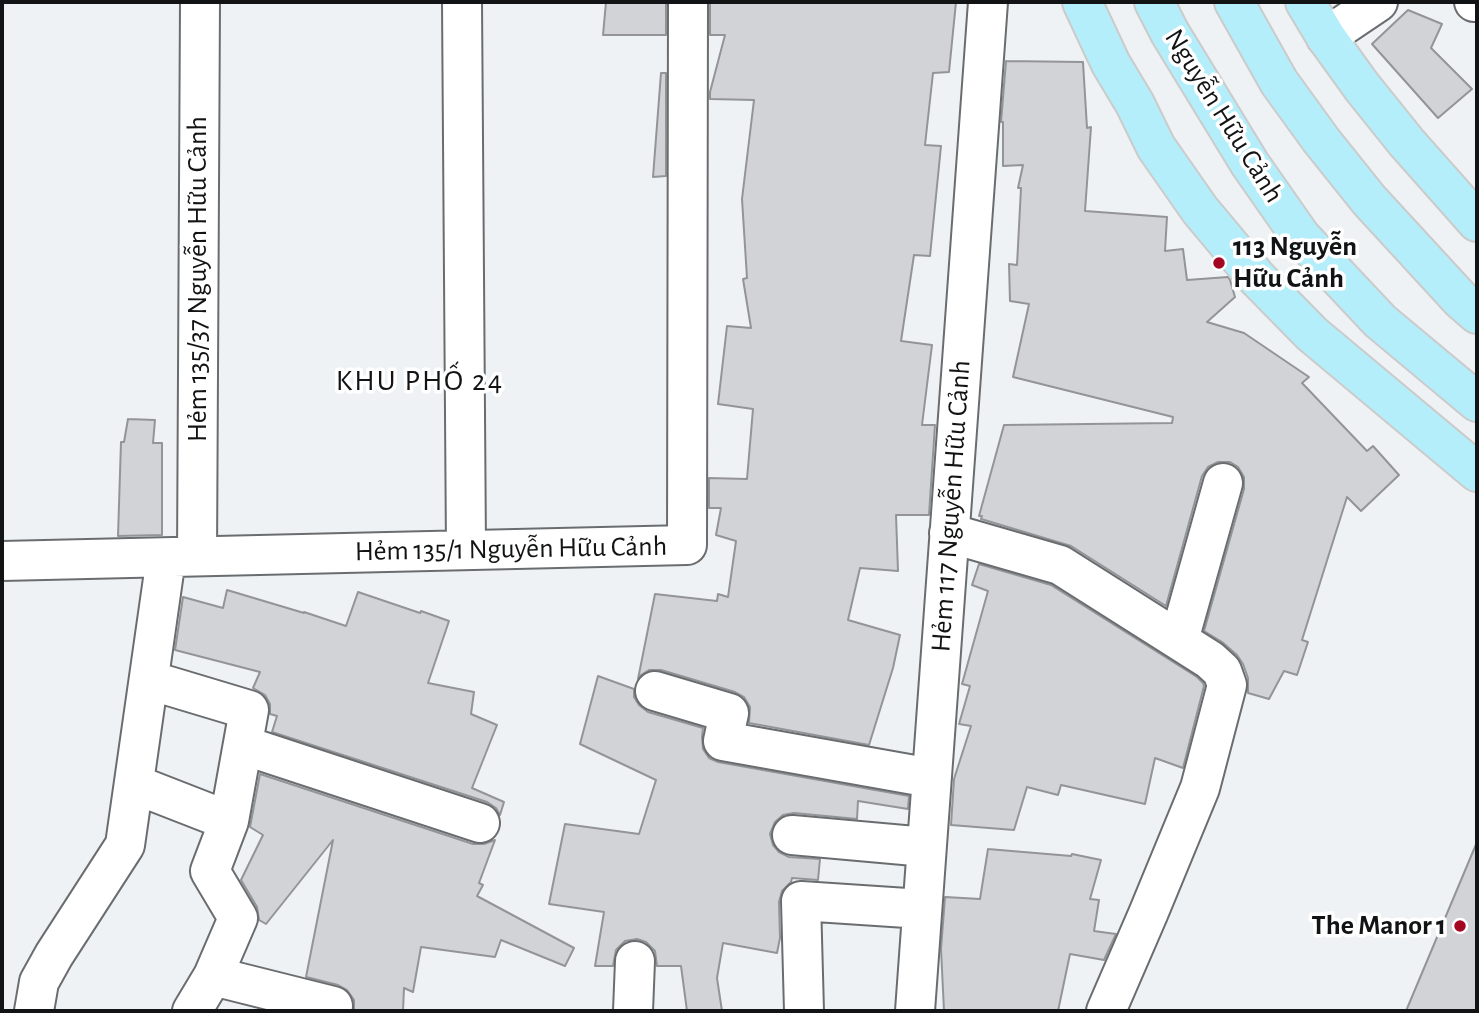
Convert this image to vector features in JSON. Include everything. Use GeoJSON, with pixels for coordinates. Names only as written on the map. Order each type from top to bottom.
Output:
{"type":"FeatureCollection","features":[{"type":"Feature","properties":{"kind":"main road"},"geometry":{"type":"LineString","coordinates":[[1082,2],[1111,64],[1156,147],[1200,210],[1241,260],[1312,334],[1477,472]]}},
{"type":"Feature","properties":{"kind":"main road","name":"Nguyễn Hữu Cảnh"},"geometry":{"type":"LineString","coordinates":[[1154,2],[1250,164],[1301,237],[1380,321],[1477,402]]}},
{"type":"Feature","properties":{"kind":"main road"},"geometry":{"type":"LineString","coordinates":[[1234,2],[1279,82],[1321,140],[1369,200],[1477,314]]}},
{"type":"Feature","properties":{"kind":"main road"},"geometry":{"type":"LineString","coordinates":[[1305,2],[1362,87],[1406,143],[1477,222]]}},
{"type":"Feature","properties":{"kind":"street","name":"Hẻm 135/37 Nguyễn Hữu Cảnh"},"geometry":{"type":"LineString","coordinates":[[34,1011],[39,982],[125,845],[149,680],[182,557],[200,2]]}},
{"type":"Feature","properties":{"kind":"street"},"geometry":{"type":"LineString","coordinates":[[462,2],[466,550]]}},
{"type":"Feature","properties":{"kind":"street","name":"Hẻm 135/1 Nguyễn Hữu Cảnh"},"geometry":{"type":"LineString","coordinates":[[2,561],[687,545],[688,2]]}},
{"type":"Feature","properties":{"kind":"street","name":"Hẻm 117 Nguyễn Hữu Cảnh"},"geometry":{"type":"LineString","coordinates":[[915,1011],[988,2]]}},
{"type":"Feature","properties":{"kind":"street"},"geometry":{"type":"LineString","coordinates":[[1326,37],[1378,2]]}},
{"type":"Feature","properties":{"kind":"street"},"geometry":{"type":"LineString","coordinates":[[1179,640],[1223,483]]}},
{"type":"Feature","properties":{"kind":"street"},"geometry":{"type":"LineString","coordinates":[[949,533],[1060,565],[1210,660],[1223,671],[1227,685],[1200,788],[1106,1011]]}},
{"type":"Feature","properties":{"kind":"street"},"geometry":{"type":"LineString","coordinates":[[149,680],[249,710],[229,821],[210,871],[238,918],[213,976],[192,1011]]}},
{"type":"Feature","properties":{"kind":"street"},"geometry":{"type":"LineString","coordinates":[[654,691],[729,713],[723,741],[931,778]]}},
{"type":"Feature","properties":{"kind":"street"},"geometry":{"type":"LineString","coordinates":[[243,744],[480,823]]}},
{"type":"Feature","properties":{"kind":"street"},"geometry":{"type":"LineString","coordinates":[[134,784],[229,821]]}},
{"type":"Feature","properties":{"kind":"street"},"geometry":{"type":"LineString","coordinates":[[792,835],[926,847]]}},
{"type":"Feature","properties":{"kind":"street"},"geometry":{"type":"LineString","coordinates":[[804,1011],[801,901],[922,909]]}},
{"type":"Feature","properties":{"kind":"street"},"geometry":{"type":"LineString","coordinates":[[633,1011],[635,961]]}},
{"type":"Feature","properties":{"kind":"street"},"geometry":{"type":"LineString","coordinates":[[213,976],[333,1006],[332,1011]]}},
{"type":"Feature","properties":{"kind":"building"},"geometry":{"type":"Polygon","coordinates":[[[606,2],[666,2],[666,35],[603,35],[606,2]]]}},
{"type":"Feature","properties":{"kind":"building"},"geometry":{"type":"Polygon","coordinates":[[[710,2],[956,2],[949,72],[933,73],[925,145],[941,146],[930,256],[914,255],[901,341],[932,345],[922,425],[935,425],[929,515],[896,515],[898,571],[860,568],[848,620],[900,635],[893,668],[869,745],[749,723],[750,707],[744,697],[661,670],[649,670],[638,679],[655,594],[717,601],[718,594],[728,597],[736,541],[716,535],[721,508],[709,508],[709,478],[747,479],[753,409],[718,404],[727,326],[751,328],[743,279],[747,278],[742,199],[754,100],[710,99],[725,35],[710,35],[710,2]]]}},
{"type":"Feature","properties":{"kind":"building"},"geometry":{"type":"Polygon","coordinates":[[[1408,10],[1442,24],[1431,48],[1472,89],[1438,118],[1372,44],[1408,10]]]}},
{"type":"Feature","properties":{"kind":"building"},"geometry":{"type":"Polygon","coordinates":[[[1006,61],[1083,62],[1087,128],[1091,127],[1085,211],[1167,217],[1165,251],[1183,249],[1187,280],[1228,277],[1230,280],[1235,297],[1207,322],[1244,333],[1309,377],[1302,383],[1367,451],[1373,446],[1399,475],[1361,511],[1347,497],[1302,640],[1308,642],[1297,675],[1284,671],[1269,699],[1248,693],[1248,678],[1237,655],[1204,631],[1244,489],[1244,477],[1238,467],[1230,462],[1218,462],[1208,467],[1202,476],[1166,606],[1071,546],[981,519],[982,516],[979,516],[1004,425],[1172,423],[1173,417],[1013,377],[1029,304],[1010,301],[1009,264],[1017,265],[1021,188],[1018,188],[1023,165],[1003,166],[1001,122],[1006,61]]]}},
{"type":"Feature","properties":{"kind":"building"},"geometry":{"type":"Polygon","coordinates":[[[661,73],[666,73],[666,176],[653,177],[661,73]]]}},
{"type":"Feature","properties":{"kind":"building"},"geometry":{"type":"Polygon","coordinates":[[[128,419],[155,420],[153,443],[162,443],[162,535],[118,536],[121,442],[124,442],[128,419]]]}},
{"type":"Feature","properties":{"kind":"building"},"geometry":{"type":"Polygon","coordinates":[[[979,564],[1051,585],[1203,683],[1183,768],[1155,758],[1145,804],[1061,785],[1058,795],[1027,787],[1014,830],[951,825],[954,779],[971,726],[959,724],[970,686],[962,684],[988,591],[972,585],[979,564]]]}},
{"type":"Feature","properties":{"kind":"building"},"geometry":{"type":"Polygon","coordinates":[[[227,590],[346,626],[358,592],[449,621],[428,683],[474,692],[471,714],[497,725],[472,788],[504,802],[500,815],[496,808],[487,802],[272,732],[277,716],[270,714],[270,704],[265,695],[253,688],[260,672],[175,650],[183,597],[223,608],[227,590]]]}},
{"type":"Feature","properties":{"kind":"building"},"geometry":{"type":"Polygon","coordinates":[[[598,676],[634,689],[634,697],[648,712],[703,728],[703,749],[709,758],[718,762],[909,796],[908,809],[858,801],[857,819],[794,813],[783,815],[775,822],[770,834],[773,845],[789,857],[820,859],[818,880],[792,878],[782,891],[779,902],[780,938],[777,953],[723,943],[717,978],[722,1011],[687,1011],[681,966],[657,966],[655,951],[646,942],[637,939],[625,941],[616,950],[613,966],[595,966],[604,912],[549,904],[565,824],[639,834],[656,780],[580,744],[598,676]]]}},
{"type":"Feature","properties":{"kind":"building"},"geometry":{"type":"Polygon","coordinates":[[[260,774],[473,844],[495,840],[479,883],[483,885],[477,896],[574,948],[565,966],[501,940],[495,957],[421,947],[413,992],[404,988],[403,1011],[354,1011],[354,1000],[347,990],[306,977],[333,840],[266,924],[259,920],[257,907],[241,880],[263,835],[250,827],[260,774]]]}},
{"type":"Feature","properties":{"kind":"building","name":"The Manor 1"},"geometry":{"type":"Polygon","coordinates":[[[1477,842],[1477,1011],[1406,1011],[1477,842]]]}},
{"type":"Feature","properties":{"kind":"building"},"geometry":{"type":"Polygon","coordinates":[[[988,849],[1072,854],[1101,860],[1090,899],[1099,900],[1094,931],[1116,934],[1104,960],[1070,954],[1058,1011],[944,1011],[941,949],[945,897],[980,899],[988,849]]]}},
{"type":"Feature","properties":{"kind":"place","name":"113 Nguyễn Hữu Cảnh"},"geometry":{"type":"Point","coordinates":[1219,263]}},
{"type":"Feature","properties":{"kind":"place","name":"The Manor 1"},"geometry":{"type":"Point","coordinates":[1460,926]}},
{"type":"Feature","properties":{"kind":"district","name":"KHU PHỐ 24"},"geometry":{"type":"Point","coordinates":[420,381]}}]}
